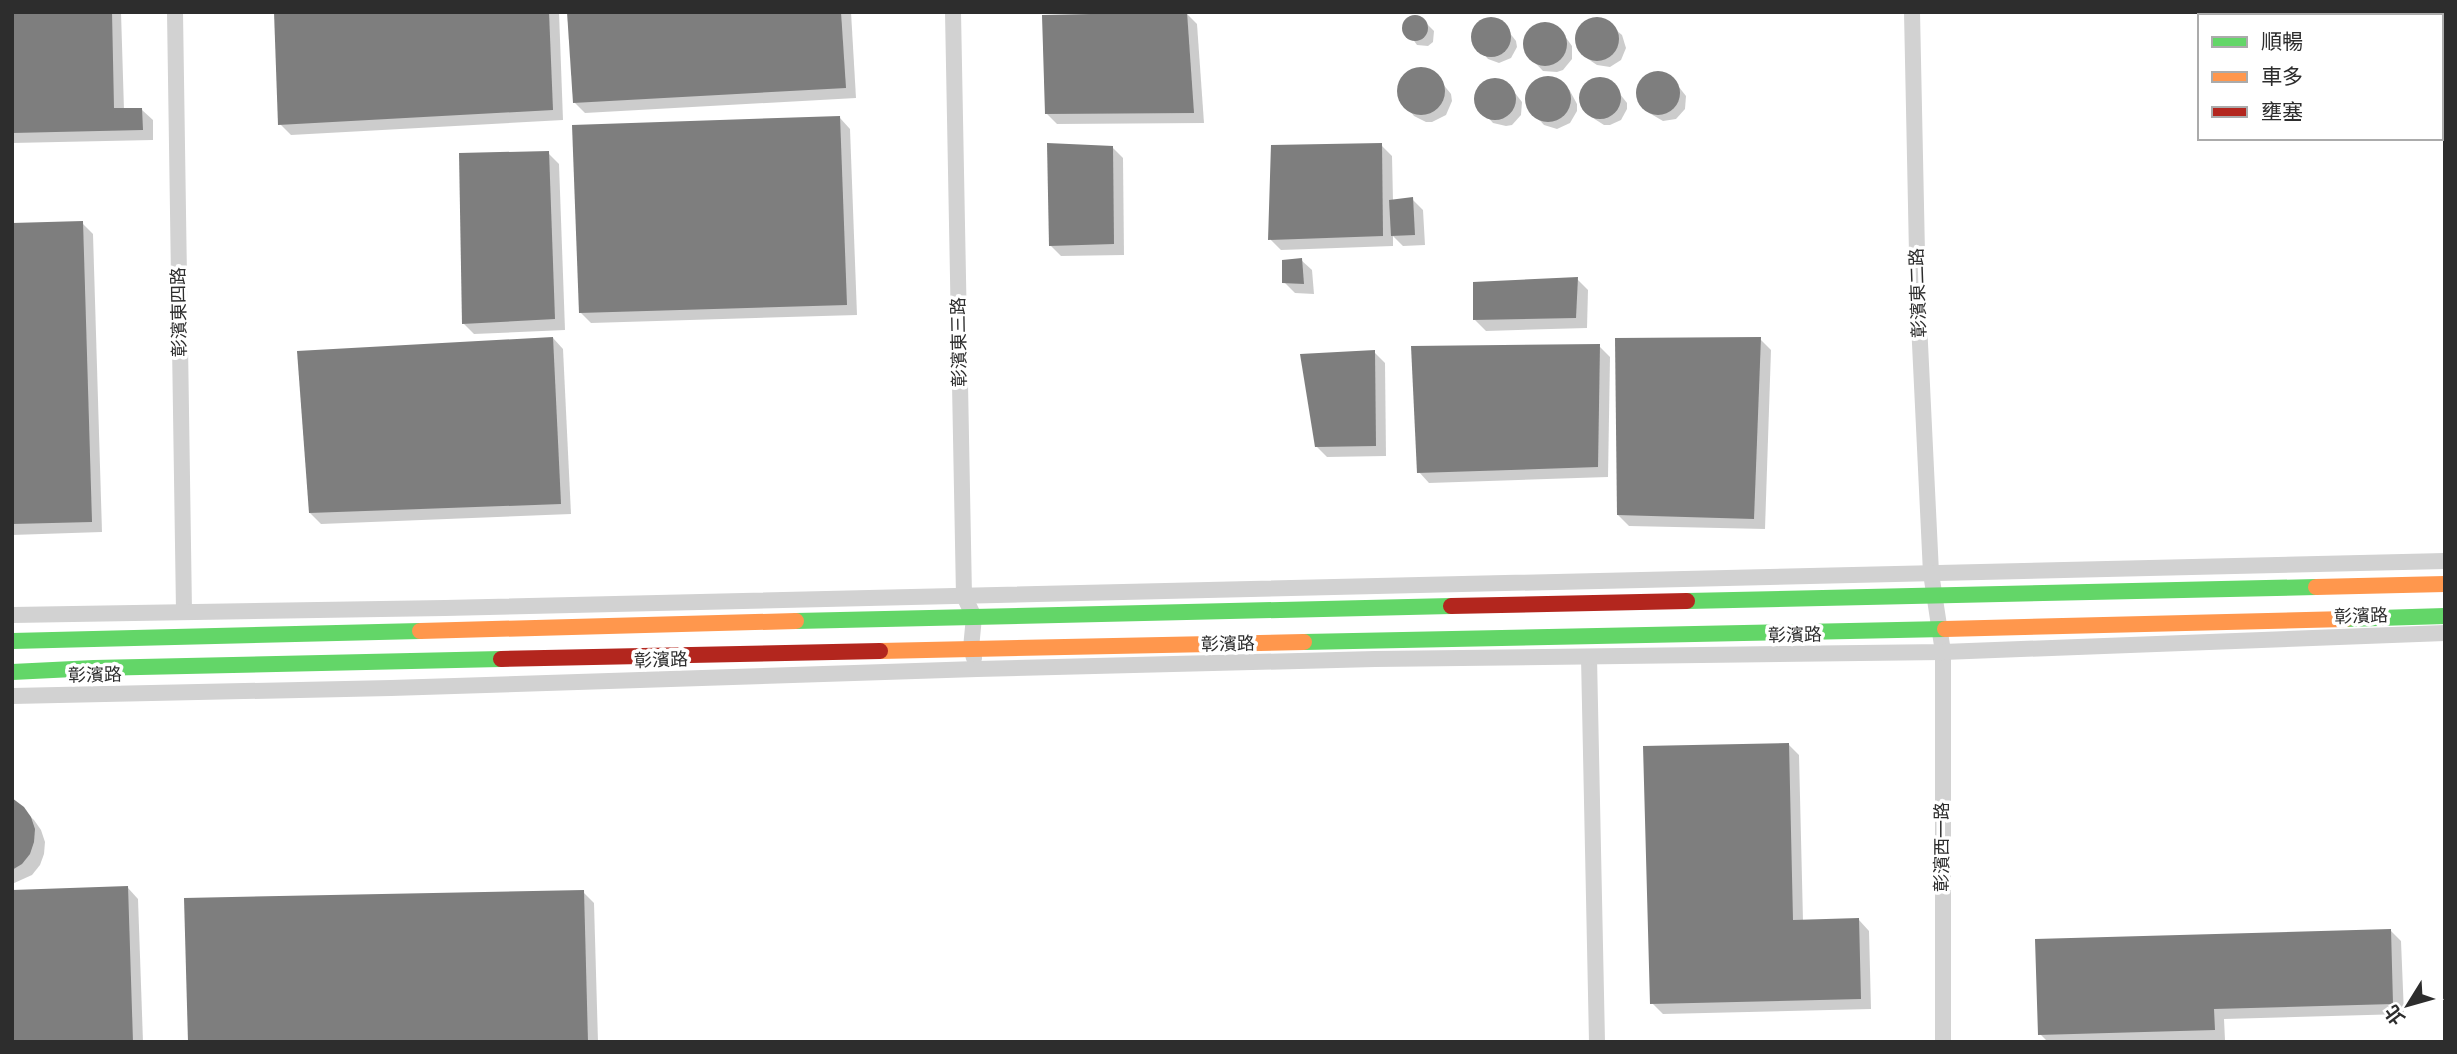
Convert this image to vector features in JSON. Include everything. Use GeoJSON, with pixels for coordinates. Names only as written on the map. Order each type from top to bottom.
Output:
{"type":"FeatureCollection","features":[{"type":"Feature","properties":{"kind":"street","name":"彰濱東四路"},"geometry":{"type":"LineString","coordinates":[[174,12],[184,611]]}},
{"type":"Feature","properties":{"kind":"street","name":"彰濱東三路"},"geometry":{"type":"LineString","coordinates":[[953,12],[964,596],[974,617]]}},
{"type":"Feature","properties":{"kind":"street","name":"彰濱東二路"},"geometry":{"type":"LineString","coordinates":[[1912,12],[1918,302],[1931,573],[1940,629]]}},
{"type":"Feature","properties":{"kind":"street"},"geometry":{"type":"LineString","coordinates":[[12,615],[459,608],[2445,561]]}},
{"type":"Feature","properties":{"kind":"street","name":"彰濱路"},"geometry":{"type":"LineString","coordinates":[[12,641],[2445,584]]}},
{"type":"Feature","properties":{"kind":"street","name":"彰濱路"},"geometry":{"type":"LineString","coordinates":[[12,672],[971,648],[1940,629],[2445,615]]}},
{"type":"Feature","properties":{"kind":"street"},"geometry":{"type":"LineString","coordinates":[[974,617],[971,648],[977,669]]}},
{"type":"Feature","properties":{"kind":"street","name":"彰濱西一路"},"geometry":{"type":"LineString","coordinates":[[1940,629],[1943,652],[1943,1042]]}},
{"type":"Feature","properties":{"kind":"street","name":"彰濱路"},"geometry":{"type":"LineString","coordinates":[[12,696],[391,688],[977,669],[1943,652],[2445,633]]}},
{"type":"Feature","properties":{"kind":"street"},"geometry":{"type":"LineString","coordinates":[[1589,657],[1597,1042]]}},
{"type":"Feature","properties":{"kind":"building"},"geometry":{"type":"Polygon","coordinates":[[[12,12],[112,12],[114,108],[142,108],[143,130],[12,133],[12,12]]]}},
{"type":"Feature","properties":{"kind":"building"},"geometry":{"type":"Polygon","coordinates":[[[274,12],[549,12],[553,110],[278,125],[274,12]]]}},
{"type":"Feature","properties":{"kind":"building"},"geometry":{"type":"Polygon","coordinates":[[[567,12],[841,12],[846,88],[573,103],[567,12]]]}},
{"type":"Feature","properties":{"kind":"building"},"geometry":{"type":"Polygon","coordinates":[[[1187,12],[1194,113],[1045,114],[1042,15],[1187,12]]]}},
{"type":"Feature","properties":{"kind":"building"},"geometry":{"type":"Polygon","coordinates":[[[1415,15],[1424,19],[1428,28],[1424,37],[1415,41],[1406,37],[1402,28],[1406,19],[1415,15]]]}},
{"type":"Feature","properties":{"kind":"building"},"geometry":{"type":"Polygon","coordinates":[[[1491,17],[1505,23],[1511,37],[1505,51],[1491,57],[1477,51],[1471,37],[1477,23],[1491,17]]]}},
{"type":"Feature","properties":{"kind":"building"},"geometry":{"type":"Polygon","coordinates":[[[1597,17],[1613,23],[1619,39],[1613,55],[1597,61],[1581,55],[1575,39],[1581,23],[1597,17]]]}},
{"type":"Feature","properties":{"kind":"building"},"geometry":{"type":"Polygon","coordinates":[[[1545,22],[1554,23],[1561,28],[1566,35],[1566,53],[1561,60],[1554,65],[1545,66],[1536,65],[1529,60],[1524,53],[1523,44],[1524,35],[1529,28],[1536,23],[1545,22]]]}},
{"type":"Feature","properties":{"kind":"building"},"geometry":{"type":"Polygon","coordinates":[[[1421,67],[1438,74],[1445,91],[1438,108],[1421,115],[1404,108],[1397,91],[1404,74],[1421,67]]]}},
{"type":"Feature","properties":{"kind":"building"},"geometry":{"type":"Polygon","coordinates":[[[1658,71],[1674,77],[1680,93],[1674,109],[1658,115],[1642,109],[1636,93],[1642,77],[1658,71]]]}},
{"type":"Feature","properties":{"kind":"building"},"geometry":{"type":"Polygon","coordinates":[[[1548,76],[1564,83],[1571,99],[1564,115],[1548,122],[1532,115],[1525,99],[1532,83],[1548,76]]]}},
{"type":"Feature","properties":{"kind":"building"},"geometry":{"type":"Polygon","coordinates":[[[1600,77],[1615,83],[1621,98],[1615,113],[1600,119],[1585,113],[1579,98],[1585,83],[1600,77]]]}},
{"type":"Feature","properties":{"kind":"building"},"geometry":{"type":"Polygon","coordinates":[[[1495,78],[1510,84],[1516,99],[1510,114],[1495,120],[1480,114],[1474,99],[1480,84],[1495,78]]]}},
{"type":"Feature","properties":{"kind":"building"},"geometry":{"type":"Polygon","coordinates":[[[840,116],[847,305],[579,313],[572,125],[840,116]]]}},
{"type":"Feature","properties":{"kind":"building"},"geometry":{"type":"Polygon","coordinates":[[[1047,143],[1113,146],[1114,244],[1049,246],[1047,143]]]}},
{"type":"Feature","properties":{"kind":"building"},"geometry":{"type":"Polygon","coordinates":[[[1382,143],[1383,236],[1268,240],[1271,145],[1382,143]]]}},
{"type":"Feature","properties":{"kind":"building"},"geometry":{"type":"Polygon","coordinates":[[[549,151],[555,319],[462,324],[459,153],[549,151]]]}},
{"type":"Feature","properties":{"kind":"building"},"geometry":{"type":"Polygon","coordinates":[[[1413,197],[1415,235],[1391,236],[1389,200],[1413,197]]]}},
{"type":"Feature","properties":{"kind":"building"},"geometry":{"type":"Polygon","coordinates":[[[83,221],[92,522],[12,524],[12,223],[83,221]]]}},
{"type":"Feature","properties":{"kind":"building"},"geometry":{"type":"Polygon","coordinates":[[[1302,258],[1304,284],[1282,283],[1282,260],[1302,258]]]}},
{"type":"Feature","properties":{"kind":"building"},"geometry":{"type":"Polygon","coordinates":[[[1578,277],[1576,318],[1473,320],[1473,282],[1578,277]]]}},
{"type":"Feature","properties":{"kind":"building"},"geometry":{"type":"Polygon","coordinates":[[[553,337],[561,504],[309,513],[297,351],[553,337]]]}},
{"type":"Feature","properties":{"kind":"building"},"geometry":{"type":"Polygon","coordinates":[[[1761,337],[1754,519],[1617,515],[1615,338],[1761,337]]]}},
{"type":"Feature","properties":{"kind":"building"},"geometry":{"type":"Polygon","coordinates":[[[1600,344],[1598,467],[1417,473],[1411,346],[1600,344]]]}},
{"type":"Feature","properties":{"kind":"building"},"geometry":{"type":"Polygon","coordinates":[[[1375,350],[1376,446],[1315,447],[1300,354],[1375,350]]]}},
{"type":"Feature","properties":{"kind":"building"},"geometry":{"type":"Polygon","coordinates":[[[1789,743],[1793,920],[1859,918],[1861,999],[1650,1004],[1643,746],[1789,743]]]}},
{"type":"Feature","properties":{"kind":"building"},"geometry":{"type":"Polygon","coordinates":[[[12,798],[24,807],[35,829],[30,854],[22,864],[12,870],[12,798]]]}},
{"type":"Feature","properties":{"kind":"building"},"geometry":{"type":"Polygon","coordinates":[[[128,886],[133,1042],[12,1042],[12,890],[128,886]]]}},
{"type":"Feature","properties":{"kind":"building"},"geometry":{"type":"Polygon","coordinates":[[[584,890],[588,1042],[188,1042],[184,898],[584,890]]]}},
{"type":"Feature","properties":{"kind":"building"},"geometry":{"type":"Polygon","coordinates":[[[2391,929],[2393,1004],[2214,1009],[2215,1030],[2038,1035],[2035,939],[2391,929]]]}},
{"type":"Feature","properties":{"kind":"traffic: fast"},"geometry":{"type":"LineString","coordinates":[[1687,601],[2316,587]]}},
{"type":"Feature","properties":{"kind":"traffic: fast"},"geometry":{"type":"LineString","coordinates":[[796,621],[1451,606]]}},
{"type":"Feature","properties":{"kind":"traffic: fast"},"geometry":{"type":"LineString","coordinates":[[2346,619],[2445,616]]}},
{"type":"Feature","properties":{"kind":"traffic: fast"},"geometry":{"type":"LineString","coordinates":[[1304,642],[1945,629]]}},
{"type":"Feature","properties":{"kind":"traffic: fast"},"geometry":{"type":"LineString","coordinates":[[12,641],[420,631]]}},
{"type":"Feature","properties":{"kind":"traffic: fast"},"geometry":{"type":"LineString","coordinates":[[12,672],[501,659]]}},
{"type":"Feature","properties":{"kind":"traffic: slow"},"geometry":{"type":"LineString","coordinates":[[2316,587],[2445,584]]}},
{"type":"Feature","properties":{"kind":"traffic: slow"},"geometry":{"type":"LineString","coordinates":[[1945,629],[2346,619]]}},
{"type":"Feature","properties":{"kind":"traffic: slow"},"geometry":{"type":"LineString","coordinates":[[420,631],[796,621]]}},
{"type":"Feature","properties":{"kind":"traffic: slow"},"geometry":{"type":"LineString","coordinates":[[880,651],[1304,642]]}},
{"type":"Feature","properties":{"kind":"traffic: jam"},"geometry":{"type":"LineString","coordinates":[[1451,606],[1687,601]]}},
{"type":"Feature","properties":{"kind":"traffic: jam"},"geometry":{"type":"LineString","coordinates":[[501,659],[880,651]]}}]}
